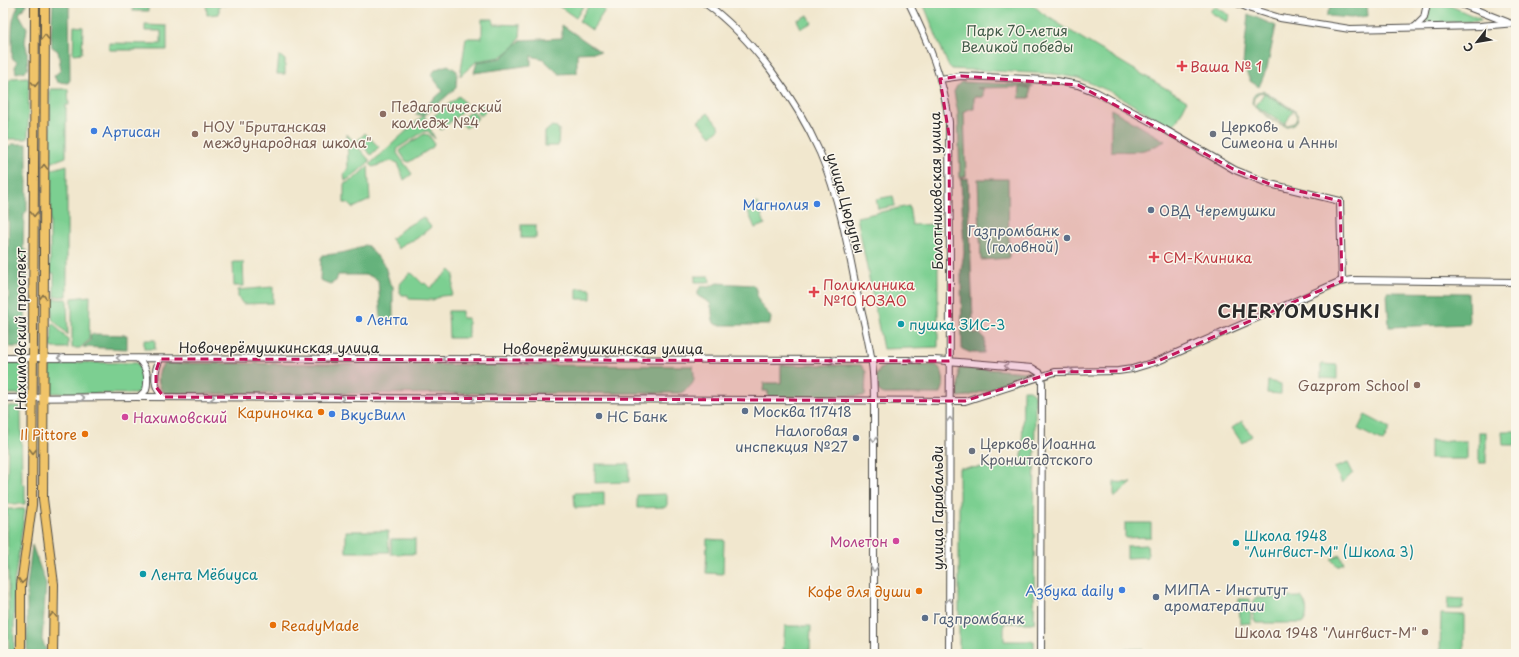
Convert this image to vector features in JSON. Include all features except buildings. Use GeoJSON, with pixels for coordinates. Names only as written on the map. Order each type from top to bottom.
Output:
{"type":"FeatureCollection","features":[{"type":"Feature","properties":{"kind":"main road","name":"Нахимовский проспект"},"geometry":{"type":"LineString","coordinates":[[21,654],[22,585],[31,518],[35,3]]}},
{"type":"Feature","properties":{"kind":"main road","name":"Нахимовский проспект"},"geometry":{"type":"LineString","coordinates":[[45,3],[43,499],[54,584],[53,654]]}},
{"type":"Feature","properties":{"kind":"main road"},"geometry":{"type":"LineString","coordinates":[[31,518],[37,513],[43,515],[45,518]]}},
{"type":"Feature","properties":{"kind":"street","name":"улица Цюрупы"},"geometry":{"type":"LineString","coordinates":[[705,3],[729,23],[769,68],[803,120],[820,153],[833,190],[847,243],[871,360],[874,400]]}},
{"type":"Feature","properties":{"kind":"street","name":"Болотниковская улица"},"geometry":{"type":"LineString","coordinates":[[909,3],[931,50],[948,111],[950,135],[950,361]]}},
{"type":"Feature","properties":{"kind":"street"},"geometry":{"type":"LineString","coordinates":[[1237,3],[1280,18],[1350,29],[1480,26],[1516,23]]}},
{"type":"Feature","properties":{"kind":"street"},"geometry":{"type":"LineString","coordinates":[[1416,27],[1424,18],[1428,3]]}},
{"type":"Feature","properties":{"kind":"street"},"geometry":{"type":"LineString","coordinates":[[1458,3],[1509,23]]}},
{"type":"Feature","properties":{"kind":"street"},"geometry":{"type":"LineString","coordinates":[[940,79],[961,76],[1036,80],[1078,85],[1096,92],[1164,129],[1234,170],[1270,184],[1340,201],[1342,281]]}},
{"type":"Feature","properties":{"kind":"street"},"geometry":{"type":"LineString","coordinates":[[3,398],[164,397],[969,400],[1055,372],[1126,370],[1158,361],[1262,314],[1342,281],[1516,282]]}},
{"type":"Feature","properties":{"kind":"street","name":"Новочерёмушкинская улица"},"geometry":{"type":"LineString","coordinates":[[3,358],[908,359],[1032,368],[1042,376]]}},
{"type":"Feature","properties":{"kind":"street"},"geometry":{"type":"LineString","coordinates":[[138,359],[144,364],[147,371],[146,390],[139,397]]}},
{"type":"Feature","properties":{"kind":"street","name":"Новочерёмушкинская улица"},"geometry":{"type":"LineString","coordinates":[[160,359],[156,371],[156,387],[164,397]]}},
{"type":"Feature","properties":{"kind":"street","name":"улица Гарибальди"},"geometry":{"type":"LineString","coordinates":[[949,654],[950,361]]}},
{"type":"Feature","properties":{"kind":"street"},"geometry":{"type":"LineString","coordinates":[[1040,654],[1042,376]]}},
{"type":"Feature","properties":{"kind":"street"},"geometry":{"type":"LineString","coordinates":[[874,400],[874,654]]}},
{"type":"Feature","properties":{"kind":"highlighted area"},"geometry":{"type":"Polygon","coordinates":[[[961,76],[1078,85],[1235,170],[1270,184],[1340,201],[1342,281],[1158,361],[1118,371],[1055,372],[965,401],[164,397],[156,387],[156,371],[160,359],[950,361],[949,135],[940,79],[961,76]]]}},
{"type":"Feature","properties":{"kind":"green space"},"geometry":{"type":"Polygon","coordinates":[[[15,3],[26,3],[19,14],[27,28],[25,42],[28,68],[26,71],[16,73],[15,67],[17,62],[12,58],[12,25],[18,7],[15,3]]]}},
{"type":"Feature","properties":{"kind":"green space"},"geometry":{"type":"Polygon","coordinates":[[[53,3],[69,3],[70,80],[68,83],[57,82],[54,76],[61,70],[58,51],[52,47],[51,35],[53,3]]]}},
{"type":"Feature","properties":{"kind":"green space"},"geometry":{"type":"Polygon","coordinates":[[[133,3],[148,3],[148,11],[133,11],[133,3]]]}},
{"type":"Feature","properties":{"kind":"green space"},"geometry":{"type":"Polygon","coordinates":[[[206,3],[227,3],[227,5],[219,5],[219,14],[207,15],[206,3]]]}},
{"type":"Feature","properties":{"kind":"green space"},"geometry":{"type":"Polygon","coordinates":[[[559,3],[585,3],[576,18],[557,5],[559,3]]]}},
{"type":"Feature","properties":{"kind":"green space"},"geometry":{"type":"Polygon","coordinates":[[[590,3],[595,3],[605,10],[592,30],[579,21],[590,3]]]}},
{"type":"Feature","properties":{"kind":"green space","name":"Парк 70-летия Великой победы"},"geometry":{"type":"Polygon","coordinates":[[[923,3],[1031,3],[1042,13],[1083,39],[1187,101],[1177,121],[1173,125],[1168,125],[1109,91],[1078,78],[1053,74],[952,69],[948,65],[923,3]]]}},
{"type":"Feature","properties":{"kind":"green space"},"geometry":{"type":"Polygon","coordinates":[[[1347,3],[1367,3],[1368,16],[1351,18],[1326,16],[1331,6],[1347,3]]]}},
{"type":"Feature","properties":{"kind":"green space"},"geometry":{"type":"Polygon","coordinates":[[[1431,3],[1444,3],[1480,19],[1481,21],[1426,22],[1431,3]]]}},
{"type":"Feature","properties":{"kind":"green space"},"geometry":{"type":"Polygon","coordinates":[[[1214,6],[1230,15],[1227,22],[1210,12],[1214,6]]]}},
{"type":"Feature","properties":{"kind":"green space"},"geometry":{"type":"Polygon","coordinates":[[[1248,14],[1276,26],[1267,68],[1259,87],[1250,81],[1243,64],[1248,14]]]}},
{"type":"Feature","properties":{"kind":"green space"},"geometry":{"type":"Polygon","coordinates":[[[808,15],[812,23],[801,28],[797,20],[808,15]]]}},
{"type":"Feature","properties":{"kind":"green space"},"geometry":{"type":"Polygon","coordinates":[[[482,19],[493,19],[493,24],[521,25],[520,37],[515,46],[501,57],[477,61],[460,76],[466,38],[482,38],[482,19]]]}},
{"type":"Feature","properties":{"kind":"green space"},"geometry":{"type":"Polygon","coordinates":[[[145,25],[167,26],[167,50],[109,50],[109,43],[161,44],[161,31],[145,31],[145,25]]]}},
{"type":"Feature","properties":{"kind":"green space"},"geometry":{"type":"Polygon","coordinates":[[[562,25],[601,52],[577,53],[577,73],[559,74],[543,59],[531,56],[531,65],[474,73],[477,62],[502,58],[521,40],[562,38],[562,25]]]}},
{"type":"Feature","properties":{"kind":"green space"},"geometry":{"type":"Polygon","coordinates":[[[74,26],[83,27],[82,53],[73,54],[74,26]]]}},
{"type":"Feature","properties":{"kind":"green space"},"geometry":{"type":"Polygon","coordinates":[[[279,55],[285,60],[285,74],[277,74],[279,55]]]}},
{"type":"Feature","properties":{"kind":"green space"},"geometry":{"type":"Polygon","coordinates":[[[448,65],[457,71],[456,88],[425,115],[415,115],[443,91],[431,75],[436,69],[448,65]]]}},
{"type":"Feature","properties":{"kind":"green space"},"geometry":{"type":"Polygon","coordinates":[[[27,77],[29,79],[28,138],[8,139],[9,81],[11,78],[27,77]]]}},
{"type":"Feature","properties":{"kind":"green space"},"geometry":{"type":"Polygon","coordinates":[[[961,82],[1032,85],[1032,87],[977,88],[983,88],[983,97],[974,97],[974,109],[969,109],[964,112],[966,176],[960,178],[958,113],[954,92],[961,82]]]}},
{"type":"Feature","properties":{"kind":"green space"},"geometry":{"type":"Polygon","coordinates":[[[1020,87],[1030,88],[1030,98],[1019,98],[1020,87]]]}},
{"type":"Feature","properties":{"kind":"green space"},"geometry":{"type":"Polygon","coordinates":[[[50,89],[68,89],[69,105],[66,105],[66,157],[50,163],[50,89]]]}},
{"type":"Feature","properties":{"kind":"green space"},"geometry":{"type":"Polygon","coordinates":[[[1264,91],[1294,110],[1264,92],[1258,93],[1254,98],[1253,103],[1264,113],[1252,103],[1253,97],[1257,92],[1264,91]]]}},
{"type":"Feature","properties":{"kind":"green space"},"geometry":{"type":"Polygon","coordinates":[[[1264,93],[1293,111],[1285,124],[1256,106],[1264,93]]]}},
{"type":"Feature","properties":{"kind":"green space"},"geometry":{"type":"Polygon","coordinates":[[[3,95],[7,98],[8,129],[3,133],[3,95]]]}},
{"type":"Feature","properties":{"kind":"green space"},"geometry":{"type":"Polygon","coordinates":[[[459,96],[468,107],[441,130],[431,118],[459,96]]]}},
{"type":"Feature","properties":{"kind":"green space"},"geometry":{"type":"Polygon","coordinates":[[[481,103],[487,110],[480,116],[474,108],[481,103]]]}},
{"type":"Feature","properties":{"kind":"green space"},"geometry":{"type":"Polygon","coordinates":[[[1111,109],[1165,141],[1145,150],[1126,152],[1111,151],[1111,109]]]}},
{"type":"Feature","properties":{"kind":"green space"},"geometry":{"type":"Polygon","coordinates":[[[472,110],[478,118],[466,128],[459,121],[472,110]]]}},
{"type":"Feature","properties":{"kind":"green space"},"geometry":{"type":"Polygon","coordinates":[[[1294,110],[1298,116],[1297,121],[1291,125],[1286,126],[1274,120],[1286,125],[1296,121],[1297,116],[1294,110]]]}},
{"type":"Feature","properties":{"kind":"green space"},"geometry":{"type":"Polygon","coordinates":[[[708,113],[720,128],[711,136],[698,121],[708,113]]]}},
{"type":"Feature","properties":{"kind":"green space"},"geometry":{"type":"Polygon","coordinates":[[[424,115],[435,139],[428,131],[423,132],[398,148],[397,153],[412,174],[404,180],[398,163],[391,161],[373,167],[370,164],[424,115]]]}},
{"type":"Feature","properties":{"kind":"green space"},"geometry":{"type":"Polygon","coordinates":[[[552,126],[559,129],[558,146],[545,146],[545,132],[552,126]]]}},
{"type":"Feature","properties":{"kind":"green space"},"geometry":{"type":"Polygon","coordinates":[[[365,133],[379,147],[371,155],[357,141],[365,133]]]}},
{"type":"Feature","properties":{"kind":"green space"},"geometry":{"type":"Polygon","coordinates":[[[347,134],[370,161],[345,181],[344,174],[348,168],[347,134]]]}},
{"type":"Feature","properties":{"kind":"green space"},"geometry":{"type":"Polygon","coordinates":[[[424,134],[429,135],[434,143],[433,147],[409,162],[406,161],[400,152],[401,149],[424,134]]]}},
{"type":"Feature","properties":{"kind":"green space"},"geometry":{"type":"Polygon","coordinates":[[[12,144],[27,144],[27,211],[24,214],[23,249],[27,251],[27,279],[24,280],[26,340],[22,347],[9,347],[8,147],[12,144]]]}},
{"type":"Feature","properties":{"kind":"green space"},"geometry":{"type":"Polygon","coordinates":[[[67,165],[67,296],[54,297],[54,273],[50,273],[50,170],[67,165]]]}},
{"type":"Feature","properties":{"kind":"green space"},"geometry":{"type":"Polygon","coordinates":[[[368,166],[370,200],[353,208],[348,203],[344,203],[344,184],[354,179],[368,166]]]}},
{"type":"Feature","properties":{"kind":"green space"},"geometry":{"type":"Polygon","coordinates":[[[968,178],[973,321],[970,327],[975,334],[979,333],[985,339],[984,353],[971,353],[962,349],[961,270],[964,253],[961,179],[968,178]]]}},
{"type":"Feature","properties":{"kind":"green space"},"geometry":{"type":"Polygon","coordinates":[[[978,179],[1008,179],[1009,258],[981,260],[978,179]]]}},
{"type":"Feature","properties":{"kind":"green space"},"geometry":{"type":"Polygon","coordinates":[[[893,196],[895,206],[878,209],[876,199],[893,196]]]}},
{"type":"Feature","properties":{"kind":"green space"},"geometry":{"type":"Polygon","coordinates":[[[757,203],[765,224],[755,228],[746,207],[757,203]]]}},
{"type":"Feature","properties":{"kind":"green space"},"geometry":{"type":"Polygon","coordinates":[[[909,206],[912,225],[938,224],[938,347],[883,349],[857,217],[909,206]]]}},
{"type":"Feature","properties":{"kind":"green space"},"geometry":{"type":"Polygon","coordinates":[[[423,217],[431,227],[416,239],[405,243],[399,249],[391,239],[404,228],[423,217]]]}},
{"type":"Feature","properties":{"kind":"green space"},"geometry":{"type":"Polygon","coordinates":[[[521,225],[536,225],[536,238],[521,238],[521,225]]]}},
{"type":"Feature","properties":{"kind":"green space"},"geometry":{"type":"Polygon","coordinates":[[[365,245],[368,246],[385,266],[390,284],[393,286],[393,319],[388,323],[383,321],[381,318],[378,280],[368,275],[338,275],[336,281],[330,284],[320,280],[321,258],[323,255],[344,252],[365,245]]]}},
{"type":"Feature","properties":{"kind":"green space"},"geometry":{"type":"Polygon","coordinates":[[[233,262],[243,262],[244,286],[234,286],[233,262]]]}},
{"type":"Feature","properties":{"kind":"green space"},"geometry":{"type":"Polygon","coordinates":[[[450,270],[454,274],[452,295],[441,296],[433,300],[409,299],[408,295],[402,295],[400,292],[400,284],[410,273],[430,288],[450,270]]]}},
{"type":"Feature","properties":{"kind":"green space"},"geometry":{"type":"Polygon","coordinates":[[[695,276],[709,276],[710,282],[695,282],[695,276]]]}},
{"type":"Feature","properties":{"kind":"green space"},"geometry":{"type":"Polygon","coordinates":[[[717,283],[753,285],[756,289],[760,303],[771,318],[770,324],[717,325],[714,323],[710,303],[698,296],[698,291],[701,286],[709,287],[717,283]]]}},
{"type":"Feature","properties":{"kind":"green space"},"geometry":{"type":"Polygon","coordinates":[[[273,287],[273,303],[243,304],[238,297],[238,290],[273,287]]]}},
{"type":"Feature","properties":{"kind":"green space"},"geometry":{"type":"Polygon","coordinates":[[[577,288],[591,289],[591,299],[577,299],[577,288]]]}},
{"type":"Feature","properties":{"kind":"green space"},"geometry":{"type":"Polygon","coordinates":[[[1387,292],[1468,293],[1469,324],[1389,327],[1387,292]]]}},
{"type":"Feature","properties":{"kind":"green space"},"geometry":{"type":"Polygon","coordinates":[[[90,296],[89,340],[80,348],[72,348],[72,298],[90,296]]]}},
{"type":"Feature","properties":{"kind":"green space"},"geometry":{"type":"Polygon","coordinates":[[[54,299],[67,299],[68,335],[52,319],[52,301],[54,299]]]}},
{"type":"Feature","properties":{"kind":"green space"},"geometry":{"type":"Polygon","coordinates":[[[448,311],[462,311],[462,318],[468,318],[468,338],[449,338],[448,311]]]}},
{"type":"Feature","properties":{"kind":"green space"},"geometry":{"type":"Polygon","coordinates":[[[53,323],[68,340],[68,348],[51,347],[53,323]]]}},
{"type":"Feature","properties":{"kind":"green space"},"geometry":{"type":"Polygon","coordinates":[[[91,334],[127,335],[127,349],[83,347],[90,341],[91,334]]]}},
{"type":"Feature","properties":{"kind":"green space"},"geometry":{"type":"Polygon","coordinates":[[[144,340],[155,340],[155,349],[144,349],[144,340]]]}},
{"type":"Feature","properties":{"kind":"green space"},"geometry":{"type":"Polygon","coordinates":[[[3,362],[23,362],[26,364],[27,391],[23,394],[3,394],[3,362]]]}},
{"type":"Feature","properties":{"kind":"green space"},"geometry":{"type":"Polygon","coordinates":[[[56,362],[137,363],[144,373],[143,389],[136,394],[51,393],[48,391],[48,375],[50,367],[56,362]]]}},
{"type":"Feature","properties":{"kind":"green space"},"geometry":{"type":"Polygon","coordinates":[[[166,363],[693,366],[694,379],[691,385],[681,393],[166,394],[160,387],[158,378],[160,369],[166,363]]]}},
{"type":"Feature","properties":{"kind":"green space"},"geometry":{"type":"Polygon","coordinates":[[[1321,364],[1337,365],[1337,379],[1321,378],[1321,364]]]}},
{"type":"Feature","properties":{"kind":"green space"},"geometry":{"type":"Polygon","coordinates":[[[781,365],[861,365],[866,372],[865,396],[768,397],[768,391],[763,391],[764,383],[781,383],[781,365]]]}},
{"type":"Feature","properties":{"kind":"green space"},"geometry":{"type":"Polygon","coordinates":[[[887,365],[936,365],[939,367],[943,378],[942,391],[940,394],[883,394],[878,390],[876,376],[880,369],[887,365]]]}},
{"type":"Feature","properties":{"kind":"green space"},"geometry":{"type":"Polygon","coordinates":[[[959,367],[1027,372],[1031,374],[1031,376],[968,396],[958,397],[959,367]]]}},
{"type":"Feature","properties":{"kind":"green space"},"geometry":{"type":"Polygon","coordinates":[[[1268,381],[1281,384],[1281,394],[1267,393],[1268,381]]]}},
{"type":"Feature","properties":{"kind":"green space"},"geometry":{"type":"Polygon","coordinates":[[[1023,390],[1029,390],[1033,393],[1035,398],[1034,623],[1004,623],[1004,641],[1034,641],[1034,654],[959,654],[959,468],[1022,466],[1023,390]]]}},
{"type":"Feature","properties":{"kind":"green space"},"geometry":{"type":"Polygon","coordinates":[[[8,406],[20,406],[21,410],[22,484],[25,484],[25,504],[7,504],[8,406]]]}},
{"type":"Feature","properties":{"kind":"green space"},"geometry":{"type":"Polygon","coordinates":[[[1365,415],[1390,428],[1383,442],[1358,429],[1365,415]]]}},
{"type":"Feature","properties":{"kind":"green space"},"geometry":{"type":"Polygon","coordinates":[[[1242,421],[1252,436],[1242,443],[1232,428],[1242,421]]]}},
{"type":"Feature","properties":{"kind":"green space"},"geometry":{"type":"Polygon","coordinates":[[[1502,431],[1516,431],[1516,445],[1503,445],[1502,431]]]}},
{"type":"Feature","properties":{"kind":"green space"},"geometry":{"type":"Polygon","coordinates":[[[1479,432],[1486,432],[1486,463],[1479,463],[1479,432]]]}},
{"type":"Feature","properties":{"kind":"green space"},"geometry":{"type":"Polygon","coordinates":[[[1430,441],[1467,441],[1467,459],[1430,459],[1430,441]]]}},
{"type":"Feature","properties":{"kind":"green space"},"geometry":{"type":"Polygon","coordinates":[[[1348,463],[1353,473],[1342,483],[1334,468],[1348,463]]]}},
{"type":"Feature","properties":{"kind":"green space"},"geometry":{"type":"Polygon","coordinates":[[[595,464],[629,464],[629,482],[595,483],[595,464]]]}},
{"type":"Feature","properties":{"kind":"green space"},"geometry":{"type":"Polygon","coordinates":[[[1114,482],[1132,483],[1114,498],[1114,482]]]}},
{"type":"Feature","properties":{"kind":"green space"},"geometry":{"type":"Polygon","coordinates":[[[604,492],[604,507],[575,508],[574,493],[604,492]]]}},
{"type":"Feature","properties":{"kind":"green space"},"geometry":{"type":"Polygon","coordinates":[[[667,494],[667,507],[637,508],[637,495],[667,494]]]}},
{"type":"Feature","properties":{"kind":"green space"},"geometry":{"type":"Polygon","coordinates":[[[7,509],[25,510],[14,584],[14,654],[9,654],[7,509]]]}},
{"type":"Feature","properties":{"kind":"green space"},"geometry":{"type":"Polygon","coordinates":[[[1125,523],[1151,523],[1151,537],[1125,538],[1125,523]]]}},
{"type":"Feature","properties":{"kind":"green space"},"geometry":{"type":"Polygon","coordinates":[[[346,531],[388,531],[389,552],[346,552],[346,531]]]}},
{"type":"Feature","properties":{"kind":"green space"},"geometry":{"type":"Polygon","coordinates":[[[391,539],[415,539],[415,554],[391,554],[391,539]]]}},
{"type":"Feature","properties":{"kind":"green space"},"geometry":{"type":"Polygon","coordinates":[[[707,539],[724,540],[723,574],[706,573],[707,539]]]}},
{"type":"Feature","properties":{"kind":"green space"},"geometry":{"type":"Polygon","coordinates":[[[32,545],[46,584],[42,640],[46,649],[45,654],[27,654],[27,587],[32,545]]]}},
{"type":"Feature","properties":{"kind":"green space"},"geometry":{"type":"Polygon","coordinates":[[[1147,545],[1148,557],[1127,558],[1127,546],[1147,545]]]}},
{"type":"Feature","properties":{"kind":"green space"},"geometry":{"type":"Polygon","coordinates":[[[1340,555],[1344,563],[1337,566],[1331,559],[1340,555]]]}},
{"type":"Feature","properties":{"kind":"green space"},"geometry":{"type":"Polygon","coordinates":[[[1301,597],[1305,603],[1307,613],[1303,623],[1256,623],[1253,617],[1252,611],[1255,598],[1301,597]]]}},
{"type":"Feature","properties":{"kind":"green space"},"geometry":{"type":"Polygon","coordinates":[[[1448,598],[1463,599],[1463,609],[1447,609],[1448,598]]]}},
{"type":"Feature","properties":{"kind":"green space"},"geometry":{"type":"Polygon","coordinates":[[[1239,599],[1250,599],[1251,623],[1240,624],[1239,599]]]}},
{"type":"Feature","properties":{"kind":"green space"},"geometry":{"type":"Polygon","coordinates":[[[1441,614],[1464,615],[1464,654],[1440,654],[1441,614]]]}},
{"type":"Feature","properties":{"kind":"green space"},"geometry":{"type":"Polygon","coordinates":[[[785,626],[811,626],[810,650],[783,650],[785,626]]]}},
{"type":"Feature","properties":{"kind":"green space"},"geometry":{"type":"Polygon","coordinates":[[[1126,649],[1142,649],[1142,654],[1126,654],[1126,649]]]}},
{"type":"Feature","properties":{"kind":"place","name":"Ваша № 1"},"geometry":{"type":"Point","coordinates":[1182,66]}},
{"type":"Feature","properties":{"kind":"place","name":"Педагогический колледж №4"},"geometry":{"type":"Point","coordinates":[383,114]}},
{"type":"Feature","properties":{"kind":"place","name":"Артисан"},"geometry":{"type":"Point","coordinates":[94,131]}},
{"type":"Feature","properties":{"kind":"place","name":"НОУ \"Британская международная школа\""},"geometry":{"type":"Point","coordinates":[195,134]}},
{"type":"Feature","properties":{"kind":"place","name":"Церковь Симеона и Анны"},"geometry":{"type":"Point","coordinates":[1213,134]}},
{"type":"Feature","properties":{"kind":"place","name":"Магнолия"},"geometry":{"type":"Point","coordinates":[817,204]}},
{"type":"Feature","properties":{"kind":"place","name":"ОВД Черемушки"},"geometry":{"type":"Point","coordinates":[1151,210]}},
{"type":"Feature","properties":{"kind":"place","name":"Газпромбанк (головной)"},"geometry":{"type":"Point","coordinates":[1067,238]}},
{"type":"Feature","properties":{"kind":"place","name":"СМ-Клиника"},"geometry":{"type":"Point","coordinates":[1154,257]}},
{"type":"Feature","properties":{"kind":"place","name":"Поликлиника №10 ЮЗАО"},"geometry":{"type":"Point","coordinates":[814,292]}},
{"type":"Feature","properties":{"kind":"place","name":"Лента"},"geometry":{"type":"Point","coordinates":[359,319]}},
{"type":"Feature","properties":{"kind":"place","name":"пушка ЗИС-3"},"geometry":{"type":"Point","coordinates":[901,324]}},
{"type":"Feature","properties":{"kind":"place","name":"Gazprom School"},"geometry":{"type":"Point","coordinates":[1417,385]}},
{"type":"Feature","properties":{"kind":"place","name":"Москва 117418"},"geometry":{"type":"Point","coordinates":[745,411]}},
{"type":"Feature","properties":{"kind":"place","name":"Кариночка"},"geometry":{"type":"Point","coordinates":[321,412]}},
{"type":"Feature","properties":{"kind":"place","name":"ВкусВилл"},"geometry":{"type":"Point","coordinates":[332,414]}},
{"type":"Feature","properties":{"kind":"place","name":"НС Банк"},"geometry":{"type":"Point","coordinates":[599,416]}},
{"type":"Feature","properties":{"kind":"place","name":"Нахимовский"},"geometry":{"type":"Point","coordinates":[125,417]}},
{"type":"Feature","properties":{"kind":"place","name":"Il Pittore"},"geometry":{"type":"Point","coordinates":[85,434]}},
{"type":"Feature","properties":{"kind":"place","name":"Налоговая инспекция №27"},"geometry":{"type":"Point","coordinates":[856,438]}},
{"type":"Feature","properties":{"kind":"place","name":"Церковь Иоанна Кронштадтского"},"geometry":{"type":"Point","coordinates":[972,451]}},
{"type":"Feature","properties":{"kind":"place","name":"Молетон"},"geometry":{"type":"Point","coordinates":[896,541]}},
{"type":"Feature","properties":{"kind":"place","name":"Школа 1948 \"Лингвист-М\" (Школа 3)"},"geometry":{"type":"Point","coordinates":[1236,543]}},
{"type":"Feature","properties":{"kind":"place","name":"Лента Мёбиуса"},"geometry":{"type":"Point","coordinates":[143,574]}},
{"type":"Feature","properties":{"kind":"place","name":"Азбука daily"},"geometry":{"type":"Point","coordinates":[1122,590]}},
{"type":"Feature","properties":{"kind":"place","name":"Кофе для души"},"geometry":{"type":"Point","coordinates":[919,591]}},
{"type":"Feature","properties":{"kind":"place","name":"МИПА - Институт ароматерапии"},"geometry":{"type":"Point","coordinates":[1156,597]}},
{"type":"Feature","properties":{"kind":"place","name":"Газпромбанк"},"geometry":{"type":"Point","coordinates":[925,618]}},
{"type":"Feature","properties":{"kind":"place","name":"ReadyMade"},"geometry":{"type":"Point","coordinates":[273,625]}},
{"type":"Feature","properties":{"kind":"place","name":"Школа 1948 \"Лингвист-М\""},"geometry":{"type":"Point","coordinates":[1425,632]}},
{"type":"Feature","properties":{"kind":"district","name":"CHERYOMUSHKI"},"geometry":{"type":"Point","coordinates":[1299,310]}}]}
